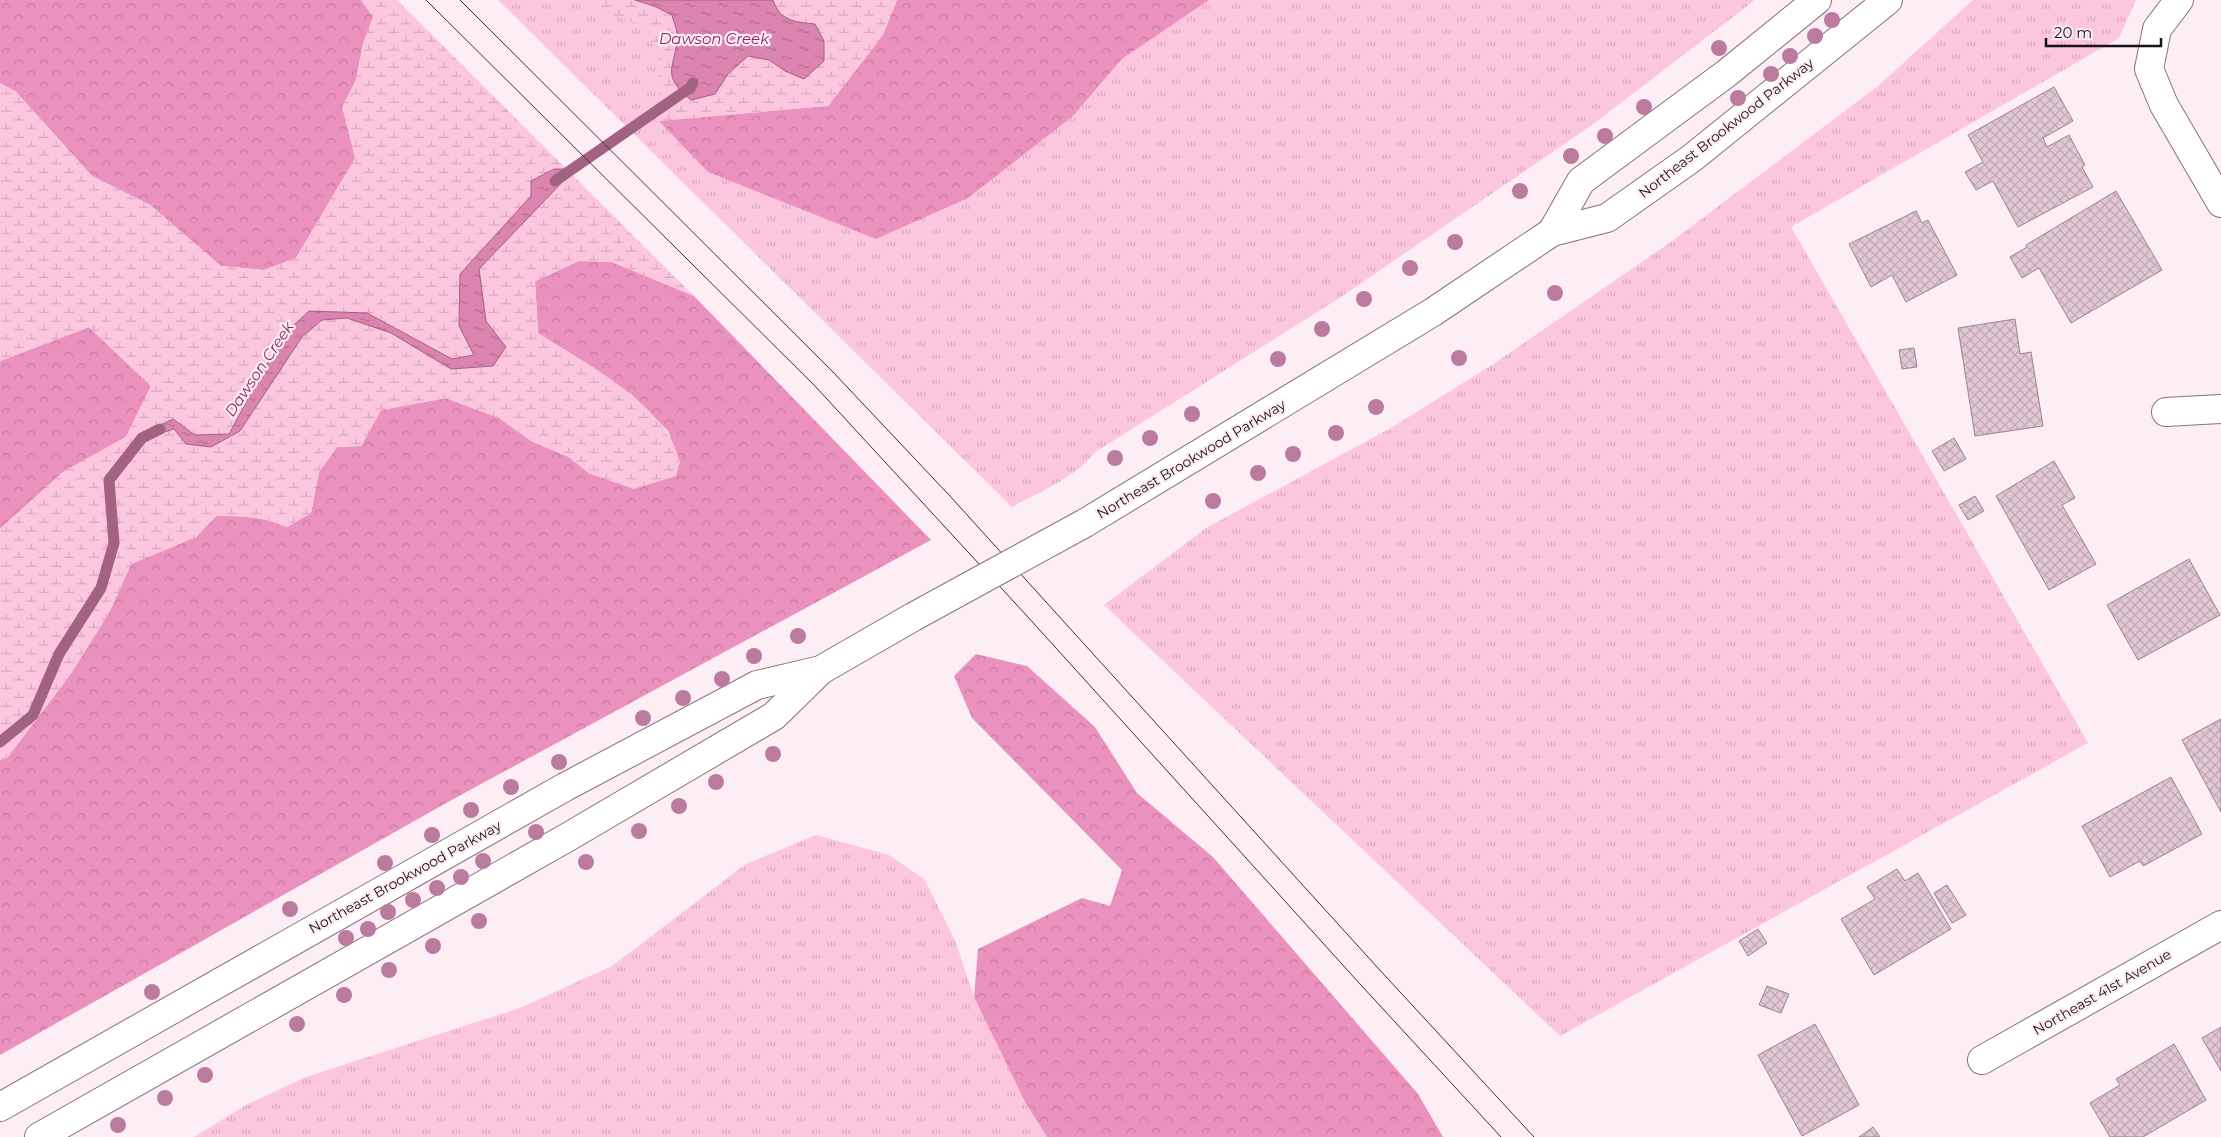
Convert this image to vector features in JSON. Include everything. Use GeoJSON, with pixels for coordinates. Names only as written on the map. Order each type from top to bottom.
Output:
{"type":"FeatureCollection","features":[{"type":"Feature","properties":{"kind":"main road","name":"Northeast Brookwood Parkway"},"geometry":{"type":"LineString","coordinates":[[1552,232],[1581,180],[1727,73],[1817,0]]}},
{"type":"Feature","properties":{"kind":"main road","name":"Northeast Brookwood Parkway"},"geometry":{"type":"LineString","coordinates":[[39,1137],[560,842],[774,716],[821,670],[1085,523],[1433,312],[1552,232],[1607,218],[1692,158],[1888,0]]}},
{"type":"Feature","properties":{"kind":"main road"},"geometry":{"type":"LineString","coordinates":[[2179,0],[2157,29],[2150,69],[2164,105],[2221,203]]}},
{"type":"Feature","properties":{"kind":"main road"},"geometry":{"type":"LineString","coordinates":[[2166,412],[2221,409]]}},
{"type":"Feature","properties":{"kind":"main road","name":"Northeast Brookwood Parkway"},"geometry":{"type":"LineString","coordinates":[[0,1107],[384,888],[757,685],[821,670]]}},
{"type":"Feature","properties":{"kind":"main road","name":"Northeast 41st Avenue"},"geometry":{"type":"LineString","coordinates":[[1982,1060],[2221,924]]}},
{"type":"Feature","properties":{"kind":"green space"},"geometry":{"type":"Polygon","coordinates":[[[0,0],[361,0],[373,17],[363,44],[356,80],[343,107],[356,158],[296,258],[264,270],[221,266],[150,205],[92,176],[16,92],[0,83],[0,0]]]}},
{"type":"Feature","properties":{"kind":"green space"},"geometry":{"type":"Polygon","coordinates":[[[361,0],[397,0],[694,296],[612,262],[579,261],[535,281],[538,333],[622,387],[642,404],[659,422],[672,441],[679,461],[676,476],[634,489],[590,474],[569,457],[531,441],[499,418],[446,398],[381,410],[361,446],[337,447],[319,472],[311,513],[287,527],[261,519],[216,516],[196,537],[131,564],[110,611],[70,675],[7,758],[0,760],[0,529],[63,472],[126,437],[151,386],[89,327],[0,361],[0,83],[16,92],[92,176],[150,205],[221,266],[264,270],[296,258],[355,158],[342,107],[356,80],[363,44],[373,17],[361,0]],[[570,174],[531,196],[460,274],[459,326],[474,355],[452,359],[367,313],[309,311],[282,336],[229,434],[240,431],[302,337],[322,320],[347,318],[391,333],[451,369],[505,347],[486,321],[479,269],[570,174]],[[173,419],[142,433],[174,429],[186,444],[227,434],[195,435],[173,419]]]}},
{"type":"Feature","properties":{"kind":"green space"},"geometry":{"type":"Polygon","coordinates":[[[498,0],[897,0],[883,35],[1073,116],[1122,59],[1209,0],[1755,0],[1592,125],[1341,297],[1094,453],[1067,477],[1012,507],[498,0]]]}},
{"type":"Feature","properties":{"kind":"green space"},"geometry":{"type":"Polygon","coordinates":[[[599,0],[897,0],[883,35],[828,106],[659,121],[658,56],[647,29],[606,12],[599,0]]]}},
{"type":"Feature","properties":{"kind":"green space"},"geometry":{"type":"Polygon","coordinates":[[[897,0],[1209,0],[1122,59],[1073,116],[968,198],[876,239],[708,172],[659,121],[828,106],[883,35],[897,0]]]}},
{"type":"Feature","properties":{"kind":"green space"},"geometry":{"type":"Polygon","coordinates":[[[1973,0],[2136,0],[2119,38],[1791,227],[2088,743],[1560,1036],[1104,605],[1206,528],[1391,428],[1495,363],[1671,242],[1878,86],[1973,0]]]}},
{"type":"Feature","properties":{"kind":"green space"},"geometry":{"type":"Polygon","coordinates":[[[579,261],[612,262],[694,296],[931,540],[448,802],[0,1055],[0,760],[7,758],[70,675],[110,611],[131,564],[196,537],[216,516],[261,519],[287,527],[311,513],[319,472],[337,447],[361,446],[381,410],[446,398],[499,418],[531,441],[569,457],[590,474],[680,463],[668,431],[631,394],[538,333],[535,281],[579,261]]]}},
{"type":"Feature","properties":{"kind":"green space"},"geometry":{"type":"Polygon","coordinates":[[[89,327],[151,386],[126,437],[63,472],[0,529],[0,361],[89,327]]]}},
{"type":"Feature","properties":{"kind":"green space"},"geometry":{"type":"Polygon","coordinates":[[[976,654],[1027,666],[1095,727],[1137,793],[1213,857],[1418,1094],[1443,1137],[1047,1137],[1025,1102],[974,997],[978,949],[1082,898],[1110,906],[1122,870],[972,718],[954,676],[976,654]]]}},
{"type":"Feature","properties":{"kind":"green space"},"geometry":{"type":"Polygon","coordinates":[[[816,835],[889,855],[924,879],[955,940],[974,997],[1025,1102],[1047,1137],[194,1137],[246,1105],[306,1077],[520,1008],[612,966],[746,864],[816,835]]]}},
{"type":"Feature","properties":{"kind":"water","name":"Dawson Creek"},"geometry":{"type":"Polygon","coordinates":[[[635,0],[773,0],[780,12],[789,19],[815,24],[824,41],[824,61],[804,79],[785,71],[769,60],[748,56],[728,74],[715,94],[691,100],[681,91],[672,76],[677,34],[672,15],[654,6],[635,0]]]}},
{"type":"Feature","properties":{"kind":"water"},"geometry":{"type":"Polygon","coordinates":[[[554,169],[563,169],[570,174],[479,269],[486,321],[506,347],[493,366],[451,369],[391,333],[347,318],[322,320],[302,337],[240,431],[211,447],[186,444],[174,429],[152,436],[141,434],[173,419],[195,435],[229,434],[282,336],[309,311],[367,313],[452,359],[474,355],[459,326],[460,274],[531,196],[531,181],[554,169]]]}},
{"type":"Feature","properties":{"kind":"building"},"geometry":{"type":"Polygon","coordinates":[[[2054,87],[2073,121],[2043,138],[2047,147],[2069,135],[2085,165],[2082,167],[2093,187],[2018,227],[1993,181],[1976,190],[1965,172],[1983,162],[1968,135],[2054,87]]]}},
{"type":"Feature","properties":{"kind":"building"},"geometry":{"type":"Polygon","coordinates":[[[2116,191],[2162,270],[2071,323],[2039,268],[2022,278],[2010,257],[2027,247],[2026,245],[2116,191]]]}},
{"type":"Feature","properties":{"kind":"building"},"geometry":{"type":"Polygon","coordinates":[[[1916,211],[1922,223],[1928,220],[1957,275],[1906,302],[1892,275],[1871,287],[1849,244],[1916,211]]]}},
{"type":"Feature","properties":{"kind":"building"},"geometry":{"type":"Polygon","coordinates":[[[2015,319],[2020,354],[2031,352],[2043,426],[1975,436],[1958,328],[2015,319]]]}},
{"type":"Feature","properties":{"kind":"building"},"geometry":{"type":"Polygon","coordinates":[[[1914,348],[1917,367],[1902,369],[1899,350],[1914,348]]]}},
{"type":"Feature","properties":{"kind":"building"},"geometry":{"type":"Polygon","coordinates":[[[1954,438],[1966,459],[1944,471],[1932,451],[1954,438]]]}},
{"type":"Feature","properties":{"kind":"building"},"geometry":{"type":"Polygon","coordinates":[[[2054,461],[2075,498],[2062,505],[2096,564],[2049,590],[1996,496],[2054,461]]]}},
{"type":"Feature","properties":{"kind":"building"},"geometry":{"type":"Polygon","coordinates":[[[1975,496],[1984,511],[1968,520],[1959,505],[1975,496]]]}},
{"type":"Feature","properties":{"kind":"building"},"geometry":{"type":"Polygon","coordinates":[[[2189,559],[2220,615],[2138,660],[2107,605],[2189,559]]]}},
{"type":"Feature","properties":{"kind":"building"},"geometry":{"type":"Polygon","coordinates":[[[2221,719],[2221,812],[2182,740],[2221,719]]]}},
{"type":"Feature","properties":{"kind":"building"},"geometry":{"type":"Polygon","coordinates":[[[2171,777],[2202,834],[2143,866],[2140,861],[2110,877],[2082,826],[2171,777]]]}},
{"type":"Feature","properties":{"kind":"building"},"geometry":{"type":"Polygon","coordinates":[[[1897,869],[1905,881],[1918,873],[1951,929],[1874,975],[1841,919],[1875,899],[1867,887],[1897,869]]]}},
{"type":"Feature","properties":{"kind":"building"},"geometry":{"type":"Polygon","coordinates":[[[1947,885],[1966,915],[1952,923],[1934,893],[1947,885]]]}},
{"type":"Feature","properties":{"kind":"building"},"geometry":{"type":"Polygon","coordinates":[[[1758,929],[1767,943],[1748,956],[1739,941],[1758,929]]]}},
{"type":"Feature","properties":{"kind":"building"},"geometry":{"type":"Polygon","coordinates":[[[1767,986],[1789,994],[1781,1013],[1759,1005],[1767,986]]]}},
{"type":"Feature","properties":{"kind":"building"},"geometry":{"type":"Polygon","coordinates":[[[1815,1024],[1859,1105],[1802,1136],[1758,1055],[1815,1024]]]}},
{"type":"Feature","properties":{"kind":"building"},"geometry":{"type":"Polygon","coordinates":[[[2221,1027],[2221,1071],[2202,1038],[2221,1027]]]}},
{"type":"Feature","properties":{"kind":"building"},"geometry":{"type":"Polygon","coordinates":[[[2174,1044],[2206,1100],[2143,1137],[2110,1137],[2090,1103],[2120,1085],[2116,1079],[2174,1044]]]}},
{"type":"Feature","properties":{"kind":"building"},"geometry":{"type":"Polygon","coordinates":[[[1873,1127],[1880,1137],[1859,1137],[1873,1127]]]}},
{"type":"Feature","properties":{"kind":"waterway","name":"Dawson Creek"},"geometry":{"type":"LineString","coordinates":[[555,181],[691,87],[693,83]]}},
{"type":"Feature","properties":{"kind":"waterway","name":"Dawson Creek"},"geometry":{"type":"LineString","coordinates":[[0,742],[33,715],[59,654],[101,588],[114,543],[109,480],[142,438],[160,429]]}},
{"type":"Feature","properties":{"kind":"tram line"},"geometry":{"type":"LineString","coordinates":[[426,0],[815,386],[1501,1137]]}},
{"type":"Feature","properties":{"kind":"tram line"},"geometry":{"type":"LineString","coordinates":[[460,0],[832,371],[949,495],[1377,967],[1534,1137]]}}]}
